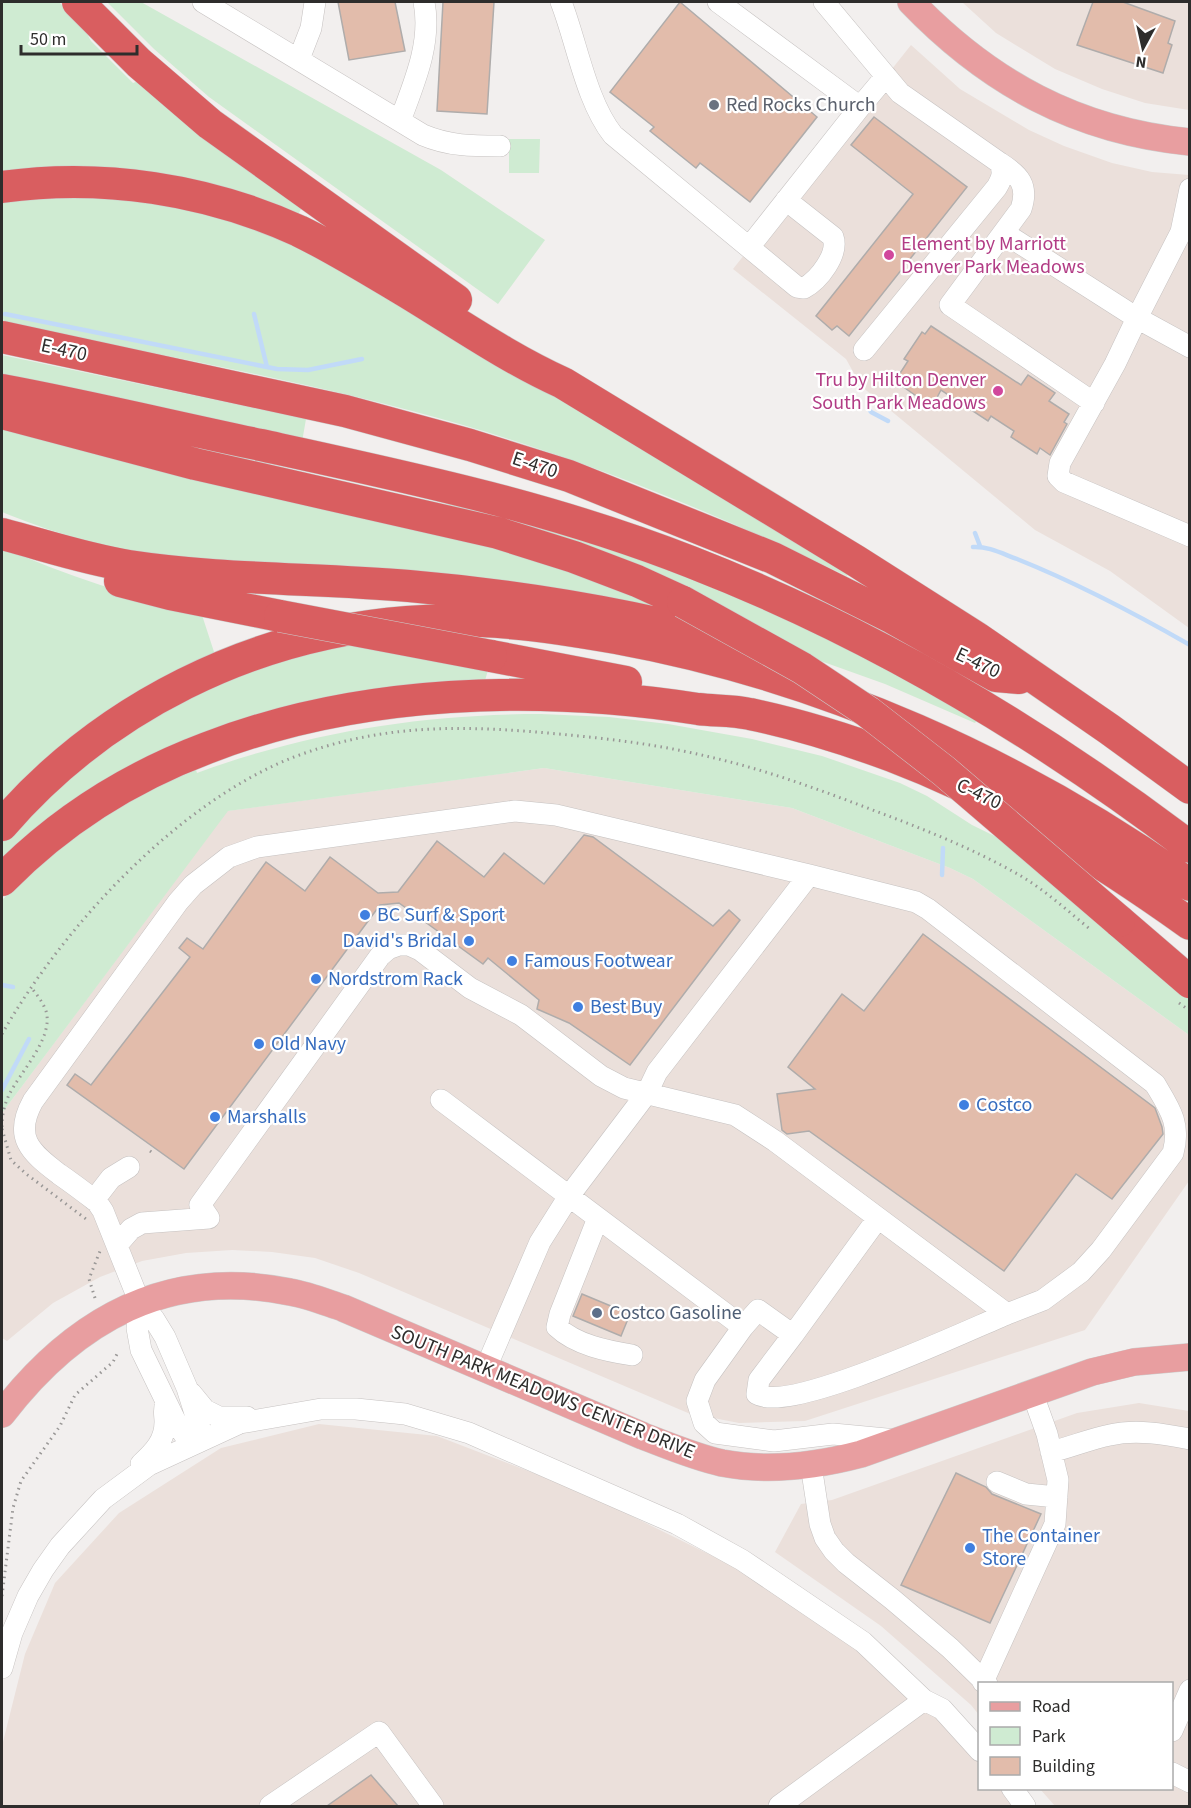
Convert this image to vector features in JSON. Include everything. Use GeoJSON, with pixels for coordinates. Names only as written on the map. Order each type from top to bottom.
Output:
{"type":"FeatureCollection","features":[{"type":"Feature","properties":{"kind":"highway"},"geometry":{"type":"LineString","coordinates":[[78,2],[139,63],[205,120],[298,189],[540,358],[563,383]]}},
{"type":"Feature","properties":{"kind":"highway"},"geometry":{"type":"LineString","coordinates":[[2,187],[80,182],[124,184],[185,194],[247,211],[282,224],[323,244],[530,368],[563,383],[856,561],[1038,679],[1190,788]]}},
{"type":"Feature","properties":{"kind":"highway","name":"E-470"},"geometry":{"type":"LineString","coordinates":[[2,337],[323,406],[470,445],[558,472],[773,558],[893,618],[996,676],[1038,679]]}},
{"type":"Feature","properties":{"kind":"highway"},"geometry":{"type":"LineString","coordinates":[[2,390],[454,487],[596,528],[694,563],[806,611],[938,680],[1049,747],[1190,847]]}},
{"type":"Feature","properties":{"kind":"highway"},"geometry":{"type":"LineString","coordinates":[[2,413],[183,461],[506,535],[594,564],[658,590],[802,668],[880,721],[944,771],[1190,982]]}},
{"type":"Feature","properties":{"kind":"highway"},"geometry":{"type":"LineString","coordinates":[[2,535],[67,563],[141,587],[280,616],[716,699],[745,713]]}},
{"type":"Feature","properties":{"kind":"highway"},"geometry":{"type":"LineString","coordinates":[[2,535],[127,566],[168,571],[407,585],[573,605],[643,619],[732,641],[888,694],[980,737],[1108,806],[1190,862]]}},
{"type":"Feature","properties":{"kind":"highway"},"geometry":{"type":"LineString","coordinates":[[2,825],[52,772],[109,728],[167,693],[224,664],[281,644],[337,632],[408,622],[479,621],[542,627],[639,642],[733,664],[842,699],[940,739],[1002,769],[1093,821],[1190,885]]}},
{"type":"Feature","properties":{"kind":"highway"},"geometry":{"type":"LineString","coordinates":[[2,880],[66,824],[134,782],[206,748],[280,724],[379,705],[487,696],[590,696],[745,713]]}},
{"type":"Feature","properties":{"kind":"highway","name":"C-470"},"geometry":{"type":"LineString","coordinates":[[745,713],[857,744],[982,794],[1051,831],[1134,884],[1190,924]]}},
{"type":"Feature","properties":{"kind":"main road"},"geometry":{"type":"LineString","coordinates":[[911,2],[935,27],[986,68],[1012,85],[1066,113],[1113,130],[1190,142]]}},
{"type":"Feature","properties":{"kind":"main road","name":"SOUTH PARK MEADOWS CENTER DRIVE"},"geometry":{"type":"LineString","coordinates":[[2,1414],[39,1369],[59,1351],[93,1327],[139,1301],[161,1294],[214,1286],[265,1288],[291,1292],[343,1308],[643,1436],[692,1455],[745,1467],[811,1465],[839,1460],[1092,1372],[1134,1362],[1190,1357]]}},
{"type":"Feature","properties":{"kind":"street"},"geometry":{"type":"LineString","coordinates":[[202,2],[423,135],[442,143],[500,146]]}},
{"type":"Feature","properties":{"kind":"street"},"geometry":{"type":"LineString","coordinates":[[298,59],[311,28],[315,2]]}},
{"type":"Feature","properties":{"kind":"street"},"geometry":{"type":"LineString","coordinates":[[400,121],[420,65],[427,16],[424,2]]}},
{"type":"Feature","properties":{"kind":"street"},"geometry":{"type":"LineString","coordinates":[[561,2],[591,94],[603,123],[613,135],[798,287],[804,288],[817,276],[834,254],[835,242],[833,237],[786,200]]}},
{"type":"Feature","properties":{"kind":"street"},"geometry":{"type":"LineString","coordinates":[[718,2],[860,107]]}},
{"type":"Feature","properties":{"kind":"street"},"geometry":{"type":"LineString","coordinates":[[824,2],[900,93],[1019,178],[1024,199],[1021,209],[950,305],[1094,403]]}},
{"type":"Feature","properties":{"kind":"street"},"geometry":{"type":"LineString","coordinates":[[750,246],[886,76]]}},
{"type":"Feature","properties":{"kind":"street"},"geometry":{"type":"LineString","coordinates":[[864,350],[997,187],[1003,171],[1000,163]]}},
{"type":"Feature","properties":{"kind":"street"},"geometry":{"type":"LineString","coordinates":[[1190,189],[1181,232],[1115,364],[1060,463],[1059,476],[1064,482],[1190,536]]}},
{"type":"Feature","properties":{"kind":"street"},"geometry":{"type":"LineString","coordinates":[[1004,233],[1137,318],[1190,347]]}},
{"type":"Feature","properties":{"kind":"street"},"geometry":{"type":"LineString","coordinates":[[196,1442],[200,1430],[187,1388],[165,1337],[139,1301],[109,1245],[103,1211],[94,1200],[39,1159],[30,1149],[25,1138],[25,1115],[178,902],[193,885],[229,856],[256,847],[515,811],[556,816],[910,900],[928,909],[1155,1084],[1177,1126],[1177,1140],[1173,1153],[1101,1250],[1062,1288],[1043,1300],[865,1373],[811,1391],[778,1397],[762,1397],[757,1394],[759,1380],[878,1218]]}},
{"type":"Feature","properties":{"kind":"street"},"geometry":{"type":"LineString","coordinates":[[485,1370],[540,1242],[569,1196],[647,1093],[657,1072],[810,875]]}},
{"type":"Feature","properties":{"kind":"street"},"geometry":{"type":"LineString","coordinates":[[109,1245],[142,1223],[208,1218],[200,1205],[380,956],[388,949],[399,945],[409,945],[420,950],[470,988],[521,1015],[601,1076],[624,1088],[741,1118],[1006,1314]]}},
{"type":"Feature","properties":{"kind":"street"},"geometry":{"type":"LineString","coordinates":[[441,1100],[743,1327]]}},
{"type":"Feature","properties":{"kind":"street"},"geometry":{"type":"LineString","coordinates":[[94,1200],[111,1178],[129,1167]]}},
{"type":"Feature","properties":{"kind":"street"},"geometry":{"type":"LineString","coordinates":[[598,1218],[557,1327],[565,1335],[603,1350],[632,1355]]}},
{"type":"Feature","properties":{"kind":"street"},"geometry":{"type":"LineString","coordinates":[[139,1301],[137,1328],[141,1350],[177,1424],[185,1436],[196,1442]]}},
{"type":"Feature","properties":{"kind":"street"},"geometry":{"type":"LineString","coordinates":[[793,1335],[758,1310],[705,1380],[697,1401],[704,1423],[715,1433],[774,1441],[833,1434],[900,1440]]}},
{"type":"Feature","properties":{"kind":"street"},"geometry":{"type":"LineString","coordinates":[[187,1388],[206,1410],[219,1417],[241,1416],[259,1420]]}},
{"type":"Feature","properties":{"kind":"street"},"geometry":{"type":"LineString","coordinates":[[985,1682],[1055,1524],[1058,1480],[1032,1392]]}},
{"type":"Feature","properties":{"kind":"street"},"geometry":{"type":"LineString","coordinates":[[134,1476],[139,1466],[156,1451],[163,1436],[165,1423],[163,1409],[166,1402]]}},
{"type":"Feature","properties":{"kind":"street"},"geometry":{"type":"LineString","coordinates":[[2,1668],[12,1633],[28,1596],[43,1570],[60,1546],[103,1499],[134,1476],[149,1465],[240,1423],[321,1409],[356,1408],[405,1414],[469,1433],[677,1524],[742,1560],[863,1642],[924,1700],[942,1709],[978,1749]]}},
{"type":"Feature","properties":{"kind":"street"},"geometry":{"type":"LineString","coordinates":[[1051,1452],[1110,1435],[1130,1432],[1190,1439]]}},
{"type":"Feature","properties":{"kind":"street"},"geometry":{"type":"LineString","coordinates":[[811,1465],[820,1524],[825,1538],[834,1551],[950,1648],[984,1682]]}},
{"type":"Feature","properties":{"kind":"street"},"geometry":{"type":"LineString","coordinates":[[997,1482],[1026,1494],[1057,1497]]}},
{"type":"Feature","properties":{"kind":"street"},"geometry":{"type":"LineString","coordinates":[[1173,1729],[1190,1690]]}},
{"type":"Feature","properties":{"kind":"street"},"geometry":{"type":"LineString","coordinates":[[779,1806],[924,1700]]}},
{"type":"Feature","properties":{"kind":"street"},"geometry":{"type":"LineString","coordinates":[[270,1806],[379,1732],[433,1806]]}},
{"type":"Feature","properties":{"kind":"street"},"geometry":{"type":"LineString","coordinates":[[1173,1774],[1190,1782]]}},
{"type":"Feature","properties":{"kind":"street"},"geometry":{"type":"LineString","coordinates":[[1013,1790],[1025,1806]]}},
{"type":"Feature","properties":{"kind":"path"},"geometry":{"type":"LineString","coordinates":[[31,987],[46,1011],[47,1025],[33,1056],[9,1095],[2,1114],[2,1128],[11,1160],[91,1223]]}},
{"type":"Feature","properties":{"kind":"path"},"geometry":{"type":"LineString","coordinates":[[95,1298],[89,1279],[99,1255],[109,1245]]}},
{"type":"Feature","properties":{"kind":"path"},"geometry":{"type":"LineString","coordinates":[[2,1596],[13,1508],[21,1481],[60,1426],[75,1395],[113,1362],[117,1354]]}},
{"type":"Feature","properties":{"kind":"shaded area"},"geometry":{"type":"Polygon","coordinates":[[[962,2],[1189,2],[1189,110],[1145,103],[1102,89],[1055,69],[996,33],[962,2]]]}},
{"type":"Feature","properties":{"kind":"shaded area"},"geometry":{"type":"Polygon","coordinates":[[[911,45],[960,89],[1029,130],[1064,146],[1112,163],[1152,172],[1189,175],[1189,628],[1110,571],[1035,530],[861,386],[846,359],[733,269],[911,45]]]}},
{"type":"Feature","properties":{"kind":"shaded area"},"geometry":{"type":"Polygon","coordinates":[[[544,768],[792,808],[950,868],[973,879],[1189,1035],[1189,1181],[1085,1330],[805,1421],[739,1423],[688,1413],[359,1273],[315,1258],[272,1252],[232,1250],[186,1253],[142,1261],[100,1277],[53,1303],[7,1341],[2,1338],[2,1113],[227,811],[544,768]]]}},
{"type":"Feature","properties":{"kind":"shaded area"},"geometry":{"type":"Polygon","coordinates":[[[1139,1403],[1189,1411],[1189,1806],[1055,1806],[1041,1790],[1173,1790],[1173,1682],[978,1682],[978,1714],[881,1626],[775,1552],[801,1504],[832,1500],[1077,1413],[1139,1403]]]}},
{"type":"Feature","properties":{"kind":"shaded area"},"geometry":{"type":"Polygon","coordinates":[[[319,1424],[437,1436],[583,1492],[751,1575],[877,1659],[978,1754],[978,1790],[1009,1790],[1021,1806],[2,1806],[2,1746],[25,1654],[55,1583],[119,1513],[221,1448],[319,1424]]]}},
{"type":"Feature","properties":{"kind":"green space"},"geometry":{"type":"Polygon","coordinates":[[[2,2],[59,2],[86,32],[91,41],[133,83],[144,79],[304,203],[298,215],[2,172],[2,2]]]}},
{"type":"Feature","properties":{"kind":"green space"},"geometry":{"type":"Polygon","coordinates":[[[107,2],[141,2],[441,170],[545,240],[498,304],[209,97],[154,49],[107,2]]]}},
{"type":"Feature","properties":{"kind":"green space"},"geometry":{"type":"Polygon","coordinates":[[[509,139],[540,139],[539,173],[509,173],[509,139]]]}},
{"type":"Feature","properties":{"kind":"green space"},"geometry":{"type":"Polygon","coordinates":[[[101,194],[231,217],[323,256],[848,574],[847,576],[706,512],[610,474],[463,425],[294,382],[7,324],[2,318],[2,198],[101,194]]]}},
{"type":"Feature","properties":{"kind":"green space"},"geometry":{"type":"Polygon","coordinates":[[[2,355],[306,419],[302,442],[2,379],[2,355]]]}},
{"type":"Feature","properties":{"kind":"green space"},"geometry":{"type":"Polygon","coordinates":[[[2,427],[477,537],[678,611],[139,553],[86,541],[2,512],[2,427]]]}},
{"type":"Feature","properties":{"kind":"green space"},"geometry":{"type":"Polygon","coordinates":[[[458,501],[604,544],[779,612],[979,717],[975,723],[885,684],[790,650],[445,505],[458,501]]]}},
{"type":"Feature","properties":{"kind":"green space"},"geometry":{"type":"Polygon","coordinates":[[[2,547],[100,585],[201,612],[216,658],[2,811],[2,547]]]}},
{"type":"Feature","properties":{"kind":"green space"},"geometry":{"type":"Polygon","coordinates":[[[349,640],[488,670],[484,684],[303,707],[2,864],[2,840],[40,798],[188,692],[349,640]]]}},
{"type":"Feature","properties":{"kind":"green space"},"geometry":{"type":"Polygon","coordinates":[[[541,714],[609,717],[668,724],[752,739],[822,756],[900,783],[927,796],[972,825],[1019,848],[1189,996],[1189,1035],[973,879],[950,868],[792,808],[544,768],[228,811],[2,1113],[2,900],[68,842],[117,809],[169,782],[196,770],[197,773],[281,746],[367,728],[410,722],[454,717],[541,714]]]}},
{"type":"Feature","properties":{"kind":"building"},"geometry":{"type":"Polygon","coordinates":[[[338,2],[395,2],[405,51],[349,60],[338,2]]]}},
{"type":"Feature","properties":{"kind":"building"},"geometry":{"type":"Polygon","coordinates":[[[443,2],[494,2],[487,114],[437,111],[443,2]]]}},
{"type":"Feature","properties":{"kind":"building","name":"Red Rocks Church"},"geometry":{"type":"Polygon","coordinates":[[[680,2],[817,117],[750,202],[700,163],[696,168],[650,131],[654,127],[610,92],[680,2]]]}},
{"type":"Feature","properties":{"kind":"building"},"geometry":{"type":"Polygon","coordinates":[[[1093,2],[1123,2],[1175,21],[1168,43],[1172,45],[1163,73],[1077,45],[1093,2]]]}},
{"type":"Feature","properties":{"kind":"building","name":"Element by Marriott Denver Park Meadows"},"geometry":{"type":"Polygon","coordinates":[[[874,117],[967,187],[849,336],[837,326],[832,330],[816,316],[913,194],[851,145],[874,117]]]}},
{"type":"Feature","properties":{"kind":"building","name":"Tru by Hilton Denver South Park Meadows"},"geometry":{"type":"Polygon","coordinates":[[[931,326],[1021,385],[1028,375],[1055,393],[1049,401],[1069,414],[1064,422],[1067,424],[1050,455],[1040,448],[1037,454],[1011,437],[1014,431],[991,416],[988,421],[941,390],[932,407],[895,381],[908,361],[904,359],[922,332],[925,334],[931,326]]]}},
{"type":"Feature","properties":{"kind":"building"},"geometry":{"type":"Polygon","coordinates":[[[584,835],[593,837],[713,926],[729,910],[740,920],[630,1065],[569,1023],[537,1009],[539,1000],[488,958],[483,964],[399,903],[380,905],[184,1169],[67,1085],[75,1074],[91,1085],[190,957],[179,948],[187,938],[203,949],[266,862],[305,891],[330,857],[378,893],[398,892],[437,841],[484,877],[504,853],[544,884],[584,835]]]}},
{"type":"Feature","properties":{"kind":"building","name":"Costco"},"geometry":{"type":"Polygon","coordinates":[[[923,934],[1155,1108],[1162,1127],[1163,1134],[1112,1199],[1076,1174],[1004,1271],[809,1131],[787,1134],[782,1130],[777,1094],[815,1089],[788,1067],[842,994],[864,1011],[923,934]]]}},
{"type":"Feature","properties":{"kind":"building"},"geometry":{"type":"Polygon","coordinates":[[[582,1294],[630,1314],[621,1336],[573,1316],[582,1294]]]}},
{"type":"Feature","properties":{"kind":"building"},"geometry":{"type":"Polygon","coordinates":[[[956,1473],[986,1487],[992,1494],[1041,1514],[990,1623],[901,1585],[956,1473]]]}},
{"type":"Feature","properties":{"kind":"building"},"geometry":{"type":"Polygon","coordinates":[[[371,1775],[398,1806],[327,1806],[371,1775]]]}},
{"type":"Feature","properties":{"kind":"waterway"},"geometry":{"type":"LineString","coordinates":[[5,314],[277,369],[308,370],[362,359]]}},
{"type":"Feature","properties":{"kind":"waterway"},"geometry":{"type":"LineString","coordinates":[[254,314],[267,367]]}},
{"type":"Feature","properties":{"kind":"waterway"},"geometry":{"type":"LineString","coordinates":[[870,402],[868,408],[871,412],[888,421]]}},
{"type":"Feature","properties":{"kind":"waterway"},"geometry":{"type":"LineString","coordinates":[[975,533],[980,546]]}},
{"type":"Feature","properties":{"kind":"waterway"},"geometry":{"type":"LineString","coordinates":[[973,547],[995,551],[1061,578],[1190,645]]}},
{"type":"Feature","properties":{"kind":"waterway"},"geometry":{"type":"LineString","coordinates":[[942,875],[943,848]]}},
{"type":"Feature","properties":{"kind":"waterway"},"geometry":{"type":"LineString","coordinates":[[2,985],[13,987]]}},
{"type":"Feature","properties":{"kind":"waterway"},"geometry":{"type":"LineString","coordinates":[[2,1090],[29,1039]]}},
{"type":"Feature","properties":{"kind":"place","name":"Red Rocks Church"},"geometry":{"type":"Point","coordinates":[714,105]}},
{"type":"Feature","properties":{"kind":"place","name":"Element by Marriott Denver Park Meadows"},"geometry":{"type":"Point","coordinates":[889,255]}},
{"type":"Feature","properties":{"kind":"place","name":"Tru by Hilton Denver South Park Meadows"},"geometry":{"type":"Point","coordinates":[998,391]}},
{"type":"Feature","properties":{"kind":"place","name":"BC Surf & Sport"},"geometry":{"type":"Point","coordinates":[365,915]}},
{"type":"Feature","properties":{"kind":"place","name":"David's Bridal"},"geometry":{"type":"Point","coordinates":[469,941]}},
{"type":"Feature","properties":{"kind":"place","name":"Famous Footwear"},"geometry":{"type":"Point","coordinates":[512,961]}},
{"type":"Feature","properties":{"kind":"place","name":"Nordstrom Rack"},"geometry":{"type":"Point","coordinates":[316,979]}},
{"type":"Feature","properties":{"kind":"place","name":"Best Buy"},"geometry":{"type":"Point","coordinates":[578,1007]}},
{"type":"Feature","properties":{"kind":"place","name":"Old Navy"},"geometry":{"type":"Point","coordinates":[259,1044]}},
{"type":"Feature","properties":{"kind":"place","name":"Costco"},"geometry":{"type":"Point","coordinates":[964,1105]}},
{"type":"Feature","properties":{"kind":"place","name":"Marshalls"},"geometry":{"type":"Point","coordinates":[215,1117]}},
{"type":"Feature","properties":{"kind":"place","name":"Costco Gasoline"},"geometry":{"type":"Point","coordinates":[597,1313]}},
{"type":"Feature","properties":{"kind":"place","name":"The Container Store"},"geometry":{"type":"Point","coordinates":[970,1548]}}]}
